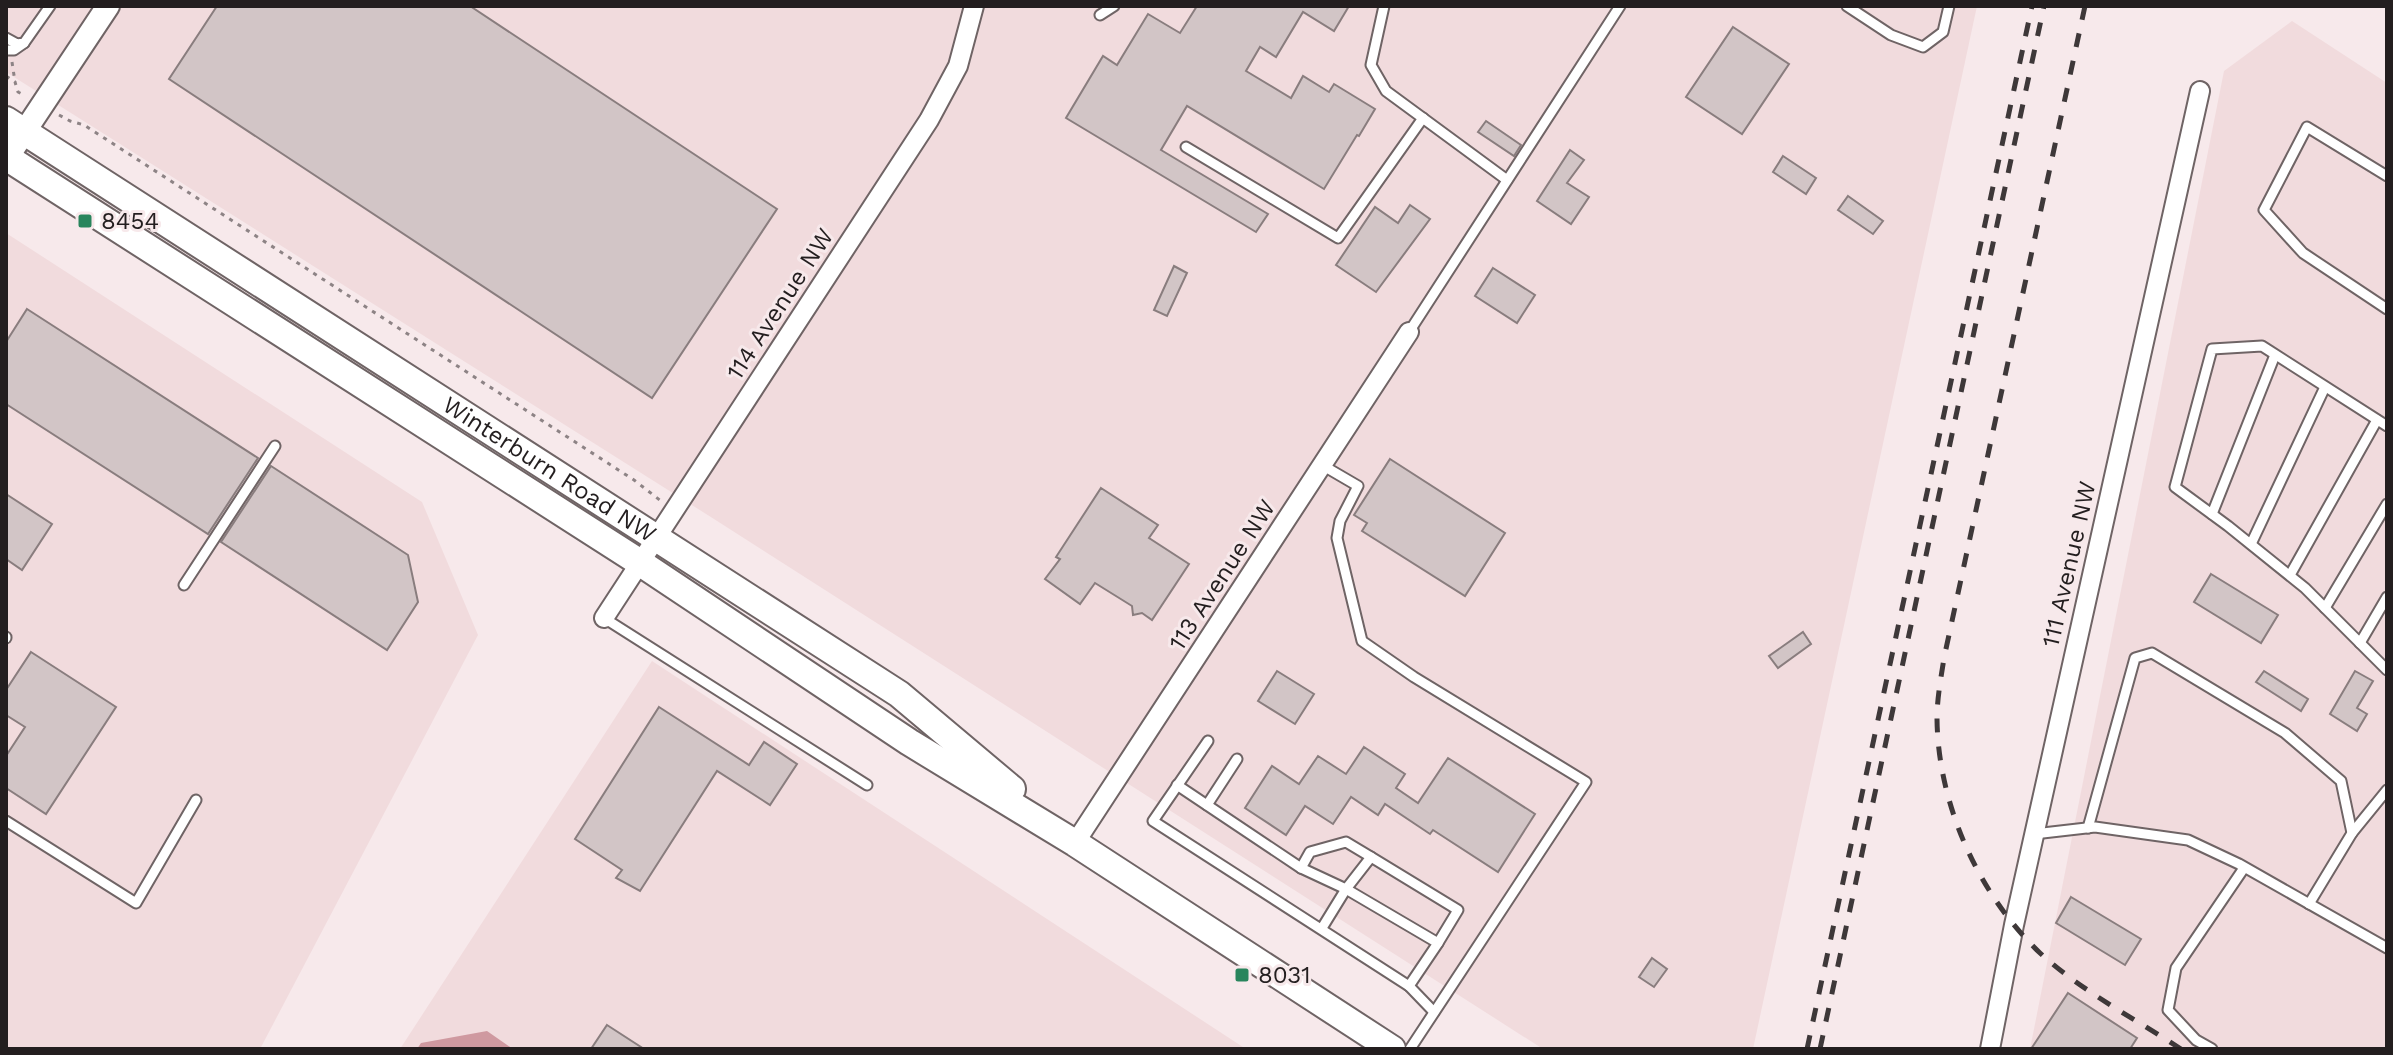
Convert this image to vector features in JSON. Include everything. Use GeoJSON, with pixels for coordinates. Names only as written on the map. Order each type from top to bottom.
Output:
{"type":"FeatureCollection","features":[{"type":"Feature","properties":{"kind":"main road","name":"Winterburn Road NW"},"geometry":{"type":"LineString","coordinates":[[16,126],[899,694],[1075,843]]}},
{"type":"Feature","properties":{"kind":"main road","name":"Winterburn Road NW"},"geometry":{"type":"LineString","coordinates":[[6,158],[639,562],[909,742],[1075,843],[1392,1049]]}},
{"type":"Feature","properties":{"kind":"street"},"geometry":{"type":"LineString","coordinates":[[6,158],[16,126],[42,105],[108,6]]}},
{"type":"Feature","properties":{"kind":"street","name":"114 Avenue NW"},"geometry":{"type":"LineString","coordinates":[[604,618],[929,120],[958,66],[974,6]]}},
{"type":"Feature","properties":{"kind":"street","name":"111 Avenue NW"},"geometry":{"type":"LineString","coordinates":[[1990,1049],[2034,834],[2200,91]]}},
{"type":"Feature","properties":{"kind":"street","name":"113 Avenue NW"},"geometry":{"type":"LineString","coordinates":[[1075,843],[1409,332]]}},
{"type":"Feature","properties":{"kind":"lane"},"geometry":{"type":"LineString","coordinates":[[8,50],[24,43],[50,6]]}},
{"type":"Feature","properties":{"kind":"lane"},"geometry":{"type":"LineString","coordinates":[[1100,15],[1114,6]]}},
{"type":"Feature","properties":{"kind":"lane"},"geometry":{"type":"LineString","coordinates":[[1384,6],[1371,65],[1386,91],[1507,180]]}},
{"type":"Feature","properties":{"kind":"lane"},"geometry":{"type":"LineString","coordinates":[[1409,332],[1620,6]]}},
{"type":"Feature","properties":{"kind":"lane"},"geometry":{"type":"LineString","coordinates":[[1847,6],[1891,35],[1923,47],[1943,32],[1949,6]]}},
{"type":"Feature","properties":{"kind":"lane"},"geometry":{"type":"LineString","coordinates":[[6,38],[17,44],[24,43]]}},
{"type":"Feature","properties":{"kind":"lane"},"geometry":{"type":"LineString","coordinates":[[1186,147],[1338,238],[1423,118]]}},
{"type":"Feature","properties":{"kind":"lane"},"geometry":{"type":"LineString","coordinates":[[2387,176],[2307,127],[2264,210],[2303,253],[2387,309]]}},
{"type":"Feature","properties":{"kind":"lane"},"geometry":{"type":"LineString","coordinates":[[2387,426],[2262,346],[2212,349],[2175,487],[2290,575],[2387,670]]}},
{"type":"Feature","properties":{"kind":"lane"},"geometry":{"type":"LineString","coordinates":[[2212,514],[2275,355]]}},
{"type":"Feature","properties":{"kind":"lane"},"geometry":{"type":"LineString","coordinates":[[2251,544],[2325,387]]}},
{"type":"Feature","properties":{"kind":"lane"},"geometry":{"type":"LineString","coordinates":[[2290,575],[2377,420]]}},
{"type":"Feature","properties":{"kind":"lane"},"geometry":{"type":"LineString","coordinates":[[184,585],[275,446]]}},
{"type":"Feature","properties":{"kind":"lane"},"geometry":{"type":"LineString","coordinates":[[1322,465],[1358,486],[1340,521],[1337,538],[1362,641],[1414,677],[1586,782],[1410,1049]]}},
{"type":"Feature","properties":{"kind":"lane"},"geometry":{"type":"LineString","coordinates":[[2325,608],[2387,504]]}},
{"type":"Feature","properties":{"kind":"lane"},"geometry":{"type":"LineString","coordinates":[[2360,643],[2387,597]]}},
{"type":"Feature","properties":{"kind":"lane"},"geometry":{"type":"LineString","coordinates":[[604,618],[867,785]]}},
{"type":"Feature","properties":{"kind":"lane"},"geometry":{"type":"LineString","coordinates":[[2088,828],[2135,658],[2152,653],[2285,733],[2341,781],[2352,833]]}},
{"type":"Feature","properties":{"kind":"lane"},"geometry":{"type":"LineString","coordinates":[[1208,741],[1153,821],[1409,986],[1434,1012]]}},
{"type":"Feature","properties":{"kind":"lane"},"geometry":{"type":"LineString","coordinates":[[1207,805],[1237,759]]}},
{"type":"Feature","properties":{"kind":"lane"},"geometry":{"type":"LineString","coordinates":[[1177,785],[1301,868],[1346,889],[1438,943]]}},
{"type":"Feature","properties":{"kind":"lane"},"geometry":{"type":"LineString","coordinates":[[2309,904],[2352,833],[2387,790]]}},
{"type":"Feature","properties":{"kind":"lane"},"geometry":{"type":"LineString","coordinates":[[6,821],[136,903],[196,800]]}},
{"type":"Feature","properties":{"kind":"lane"},"geometry":{"type":"LineString","coordinates":[[2034,834],[2095,827],[2188,840],[2387,948]]}},
{"type":"Feature","properties":{"kind":"lane"},"geometry":{"type":"LineString","coordinates":[[1301,868],[1310,852],[1346,842],[1458,910],[1409,986]]}},
{"type":"Feature","properties":{"kind":"lane"},"geometry":{"type":"LineString","coordinates":[[1322,928],[1371,857]]}},
{"type":"Feature","properties":{"kind":"lane"},"geometry":{"type":"LineString","coordinates":[[2212,1049],[2196,1040],[2168,1010],[2176,968],[2244,868]]}},
{"type":"Feature","properties":{"kind":"path"},"geometry":{"type":"LineString","coordinates":[[8,50],[18,92],[97,133],[675,509]]}},
{"type":"Feature","properties":{"kind":"path"},"geometry":{"type":"LineString","coordinates":[[6,76],[15,82]]}},
{"type":"Feature","properties":{"kind":"shaded area"},"geometry":{"type":"Polygon","coordinates":[[[6,6],[1977,6],[1753,1049],[1543,1049],[714,519],[6,72],[6,6]]]}},
{"type":"Feature","properties":{"kind":"shaded area"},"geometry":{"type":"Polygon","coordinates":[[[2292,21],[2387,83],[2387,1049],[2030,1049],[2224,71],[2292,21]]]}},
{"type":"Feature","properties":{"kind":"shaded area"},"geometry":{"type":"Polygon","coordinates":[[[6,233],[422,502],[478,635],[260,1049],[6,1049],[6,233]]]}},
{"type":"Feature","properties":{"kind":"shaded area"},"geometry":{"type":"Polygon","coordinates":[[[652,661],[1246,1049],[400,1049],[652,661]]]}},
{"type":"Feature","properties":{"kind":"shaded area"},"geometry":{"type":"Polygon","coordinates":[[[487,1031],[513,1049],[417,1049],[421,1043],[487,1031]]]}},
{"type":"Feature","properties":{"kind":"building"},"geometry":{"type":"Polygon","coordinates":[[[217,6],[470,6],[777,209],[652,398],[169,79],[217,6]]]}},
{"type":"Feature","properties":{"kind":"building"},"geometry":{"type":"Polygon","coordinates":[[[1197,6],[1349,6],[1334,31],[1303,12],[1276,57],[1260,47],[1246,71],[1291,98],[1303,76],[1329,92],[1334,84],[1375,109],[1324,189],[1187,106],[1161,150],[1268,214],[1256,232],[1066,118],[1103,56],[1117,65],[1148,14],[1180,33],[1197,6]]]}},
{"type":"Feature","properties":{"kind":"building"},"geometry":{"type":"Polygon","coordinates":[[[1733,27],[1789,64],[1742,134],[1686,97],[1733,27]]]}},
{"type":"Feature","properties":{"kind":"building"},"geometry":{"type":"Polygon","coordinates":[[[1486,121],[1521,145],[1514,156],[1478,132],[1486,121]]]}},
{"type":"Feature","properties":{"kind":"building"},"geometry":{"type":"Polygon","coordinates":[[[1570,150],[1584,160],[1567,183],[1589,197],[1571,224],[1537,201],[1570,150]]]}},
{"type":"Feature","properties":{"kind":"building"},"geometry":{"type":"Polygon","coordinates":[[[1783,156],[1816,178],[1806,194],[1773,172],[1783,156]]]}},
{"type":"Feature","properties":{"kind":"building"},"geometry":{"type":"Polygon","coordinates":[[[1848,196],[1883,221],[1873,234],[1838,210],[1848,196]]]}},
{"type":"Feature","properties":{"kind":"building"},"geometry":{"type":"Polygon","coordinates":[[[1410,205],[1430,219],[1376,292],[1336,265],[1375,207],[1398,223],[1410,205]]]}},
{"type":"Feature","properties":{"kind":"building"},"geometry":{"type":"Polygon","coordinates":[[[1174,266],[1187,273],[1167,316],[1154,310],[1174,266]]]}},
{"type":"Feature","properties":{"kind":"building"},"geometry":{"type":"Polygon","coordinates":[[[1493,268],[1535,295],[1517,323],[1475,296],[1493,268]]]}},
{"type":"Feature","properties":{"kind":"building"},"geometry":{"type":"Polygon","coordinates":[[[27,309],[258,458],[208,534],[6,404],[6,342],[27,309]]]}},
{"type":"Feature","properties":{"kind":"building"},"geometry":{"type":"Polygon","coordinates":[[[1390,459],[1505,533],[1465,596],[1362,531],[1367,523],[1354,515],[1390,459]]]}},
{"type":"Feature","properties":{"kind":"building"},"geometry":{"type":"Polygon","coordinates":[[[271,466],[408,555],[418,602],[387,650],[221,542],[271,466]]]}},
{"type":"Feature","properties":{"kind":"building"},"geometry":{"type":"Polygon","coordinates":[[[1101,488],[1158,525],[1149,538],[1189,564],[1152,620],[1142,613],[1133,615],[1132,606],[1095,583],[1080,604],[1045,579],[1101,488]]]}},
{"type":"Feature","properties":{"kind":"building"},"geometry":{"type":"Polygon","coordinates":[[[6,494],[52,524],[22,570],[6,559],[6,494]]]}},
{"type":"Feature","properties":{"kind":"building"},"geometry":{"type":"Polygon","coordinates":[[[2211,574],[2278,615],[2261,643],[2194,602],[2211,574]]]}},
{"type":"Feature","properties":{"kind":"building"},"geometry":{"type":"Polygon","coordinates":[[[1803,632],[1811,644],[1778,668],[1769,656],[1803,632]]]}},
{"type":"Feature","properties":{"kind":"building"},"geometry":{"type":"Polygon","coordinates":[[[31,652],[116,707],[46,814],[6,788],[6,756],[25,727],[6,715],[6,690],[31,652]]]}},
{"type":"Feature","properties":{"kind":"building"},"geometry":{"type":"Polygon","coordinates":[[[1277,671],[1314,694],[1295,724],[1258,701],[1277,671]]]}},
{"type":"Feature","properties":{"kind":"building"},"geometry":{"type":"Polygon","coordinates":[[[2264,671],[2308,699],[2301,711],[2256,682],[2264,671]]]}},
{"type":"Feature","properties":{"kind":"building"},"geometry":{"type":"Polygon","coordinates":[[[2355,671],[2373,681],[2357,708],[2367,714],[2357,731],[2330,714],[2355,671]]]}},
{"type":"Feature","properties":{"kind":"building"},"geometry":{"type":"Polygon","coordinates":[[[659,707],[749,765],[764,742],[797,764],[770,805],[717,771],[640,891],[616,878],[622,870],[575,839],[659,707]]]}},
{"type":"Feature","properties":{"kind":"building"},"geometry":{"type":"Polygon","coordinates":[[[1364,747],[1405,774],[1396,788],[1418,803],[1448,758],[1535,814],[1498,872],[1433,830],[1430,834],[1385,804],[1378,815],[1351,797],[1333,824],[1305,806],[1286,835],[1245,808],[1272,766],[1299,784],[1318,756],[1346,774],[1364,747]]]}},
{"type":"Feature","properties":{"kind":"building"},"geometry":{"type":"Polygon","coordinates":[[[2071,897],[2141,939],[2125,965],[2056,923],[2071,897]]]}},
{"type":"Feature","properties":{"kind":"building"},"geometry":{"type":"Polygon","coordinates":[[[1652,958],[1667,969],[1654,987],[1639,977],[1652,958]]]}},
{"type":"Feature","properties":{"kind":"building"},"geometry":{"type":"Polygon","coordinates":[[[2068,993],[2137,1038],[2130,1049],[2031,1049],[2068,993]]]}},
{"type":"Feature","properties":{"kind":"building"},"geometry":{"type":"Polygon","coordinates":[[[607,1025],[644,1049],[591,1049],[607,1025]]]}},
{"type":"Feature","properties":{"kind":"railway"},"geometry":{"type":"LineString","coordinates":[[1807,1049],[2032,6]]}},
{"type":"Feature","properties":{"kind":"railway"},"geometry":{"type":"LineString","coordinates":[[1820,1049],[2044,6]]}},
{"type":"Feature","properties":{"kind":"railway"},"geometry":{"type":"LineString","coordinates":[[2085,6],[1944,658],[1937,711],[1939,751],[1954,815],[1966,846],[1998,904],[2018,929],[2040,953],[2072,979],[2181,1049]]}},
{"type":"Feature","properties":{"kind":"place","name":"8454"},"geometry":{"type":"Point","coordinates":[85,221]}},
{"type":"Feature","properties":{"kind":"place","name":"8031"},"geometry":{"type":"Point","coordinates":[1242,975]}}]}
